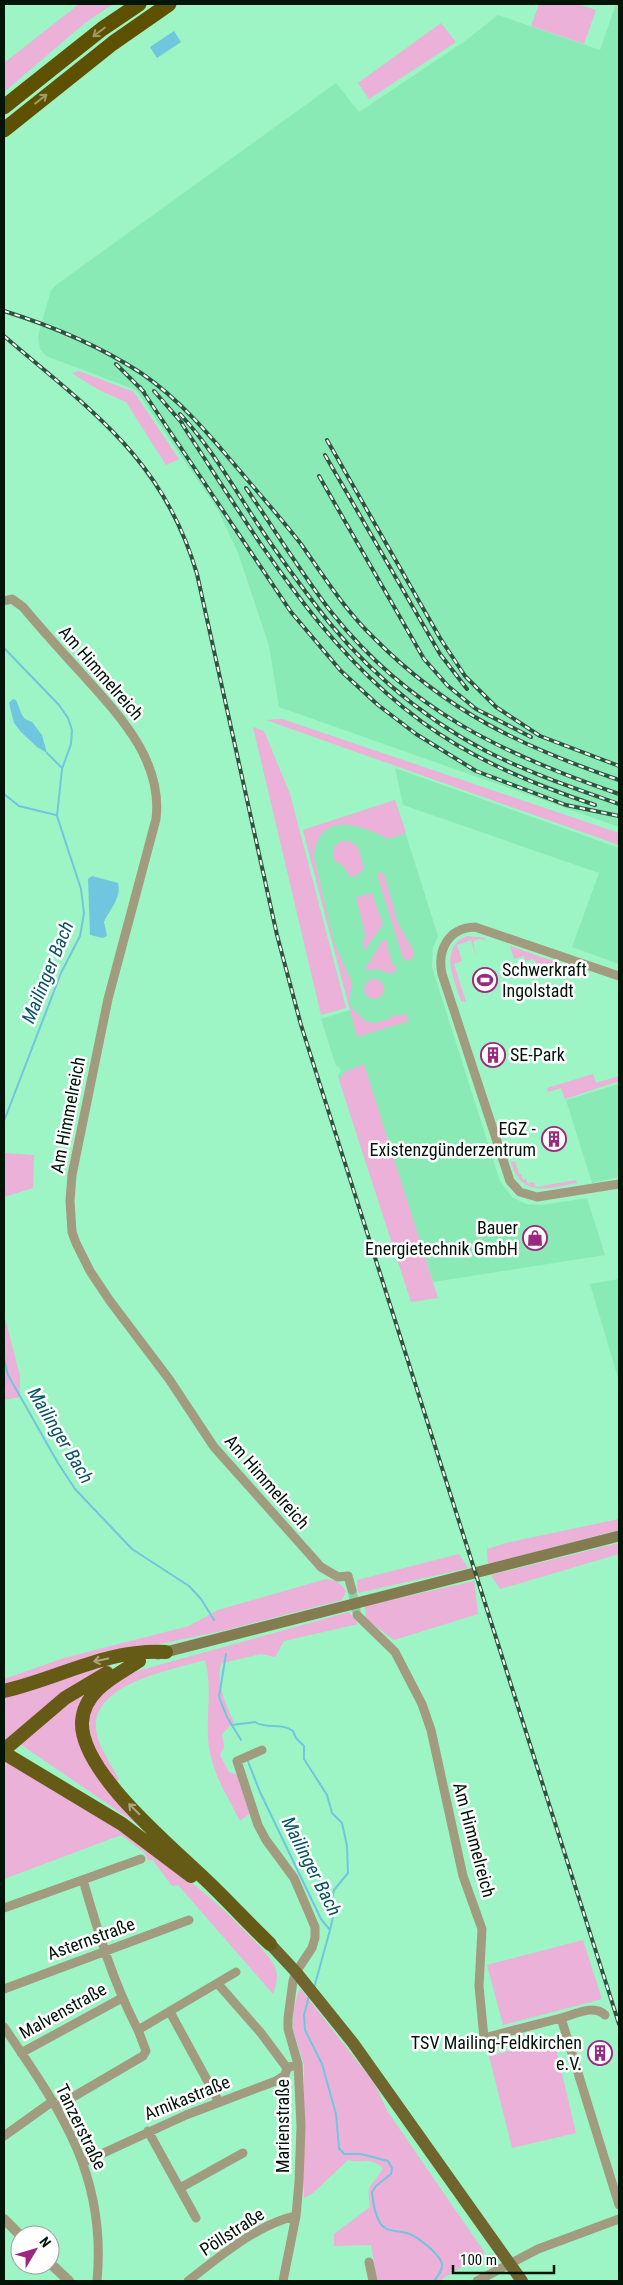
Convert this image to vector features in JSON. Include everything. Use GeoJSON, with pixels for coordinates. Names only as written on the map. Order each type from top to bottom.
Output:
{"type":"FeatureCollection","features":[{"type":"Feature","properties":{"kind":"highway"},"geometry":{"type":"LineString","coordinates":[[4,107],[102,29],[139,4]]}},
{"type":"Feature","properties":{"kind":"highway"},"geometry":{"type":"LineString","coordinates":[[4,130],[112,43],[169,4]]}},
{"type":"Feature","properties":{"kind":"highway"},"geometry":{"type":"LineString","coordinates":[[4,1691],[28,1685],[91,1662],[144,1651],[166,1652]]}},
{"type":"Feature","properties":{"kind":"highway"},"geometry":{"type":"LineString","coordinates":[[139,1661],[104,1674],[74,1691],[4,1751],[122,1824],[201,1884],[255,1930]]}},
{"type":"Feature","properties":{"kind":"highway"},"geometry":{"type":"LineString","coordinates":[[139,1661],[102,1684],[94,1692],[82,1722],[85,1741],[98,1767],[118,1794],[270,1944]]}},
{"type":"Feature","properties":{"kind":"highway"},"geometry":{"type":"LineString","coordinates":[[4,1745],[90,1795],[151,1837],[206,1880]]}},
{"type":"Feature","properties":{"kind":"main road"},"geometry":{"type":"LineString","coordinates":[[139,1661],[166,1652],[619,1536]]}},
{"type":"Feature","properties":{"kind":"main road"},"geometry":{"type":"LineString","coordinates":[[270,1944],[320,2000],[353,2043],[522,2281]]}},
{"type":"Feature","properties":{"kind":"street","name":"Am Himmelreich"},"geometry":{"type":"LineString","coordinates":[[8,600],[23,607],[126,725],[147,762],[158,802],[156,819],[108,999],[72,1175],[70,1221],[76,1243],[110,1301],[169,1379],[214,1447],[321,1567],[338,1577],[348,1576],[352,1590]]}},
{"type":"Feature","properties":{"kind":"street"},"geometry":{"type":"LineString","coordinates":[[619,976],[475,927],[452,934],[444,945],[440,958],[442,974],[510,1181],[520,1192],[537,1197],[619,1184]]}},
{"type":"Feature","properties":{"kind":"street","name":"Am Himmelreich"},"geometry":{"type":"LineString","coordinates":[[357,1614],[395,1652],[422,1704],[431,1730],[463,1876],[482,1929],[479,1986],[484,2038],[561,2018]]}},
{"type":"Feature","properties":{"kind":"street"},"geometry":{"type":"LineString","coordinates":[[262,1750],[237,1762],[258,1825],[266,1840],[294,1878],[313,1919],[315,1938],[300,1977]]}},
{"type":"Feature","properties":{"kind":"street"},"geometry":{"type":"LineString","coordinates":[[4,1908],[141,1859]]}},
{"type":"Feature","properties":{"kind":"street"},"geometry":{"type":"LineString","coordinates":[[4,2136],[55,2104],[143,2056],[146,2051],[145,2044],[122,1998],[104,1952],[83,1880]]}},
{"type":"Feature","properties":{"kind":"street","name":"Asternstraße"},"geometry":{"type":"LineString","coordinates":[[4,1989],[189,1920]]}},
{"type":"Feature","properties":{"kind":"street"},"geometry":{"type":"LineString","coordinates":[[138,2030],[236,1972]]}},
{"type":"Feature","properties":{"kind":"street","name":"Marienstraße"},"geometry":{"type":"LineString","coordinates":[[283,2281],[296,2216],[299,2182],[301,2126],[298,2064],[288,2029],[292,1990],[300,1977]]}},
{"type":"Feature","properties":{"kind":"street"},"geometry":{"type":"LineString","coordinates":[[218,1984],[261,2033],[287,2068]]}},
{"type":"Feature","properties":{"kind":"street","name":"Malvenstraße"},"geometry":{"type":"LineString","coordinates":[[21,2053],[122,1998]]}},
{"type":"Feature","properties":{"kind":"street"},"geometry":{"type":"LineString","coordinates":[[605,2015],[600,2010],[594,2009],[561,2018],[619,2205]]}},
{"type":"Feature","properties":{"kind":"street"},"geometry":{"type":"LineString","coordinates":[[170,2012],[219,2102]]}},
{"type":"Feature","properties":{"kind":"street","name":"Tanzerstraße"},"geometry":{"type":"LineString","coordinates":[[4,2027],[55,2104],[84,2162],[97,2216],[99,2260],[97,2281]]}},
{"type":"Feature","properties":{"kind":"street","name":"Arnikastraße"},"geometry":{"type":"LineString","coordinates":[[84,2162],[148,2131],[276,2081],[285,2075],[287,2068],[298,2064]]}},
{"type":"Feature","properties":{"kind":"street"},"geometry":{"type":"LineString","coordinates":[[148,2131],[196,2218]]}},
{"type":"Feature","properties":{"kind":"street"},"geometry":{"type":"LineString","coordinates":[[180,2188],[243,2153]]}},
{"type":"Feature","properties":{"kind":"street","name":"Pöllstraße"},"geometry":{"type":"LineString","coordinates":[[188,2281],[244,2241],[272,2224],[296,2216]]}},
{"type":"Feature","properties":{"kind":"street"},"geometry":{"type":"LineString","coordinates":[[477,2281],[526,2255],[619,2219]]}},
{"type":"Feature","properties":{"kind":"street"},"geometry":{"type":"LineString","coordinates":[[370,2262],[373,2281]]}},
{"type":"Feature","properties":{"kind":"street"},"geometry":{"type":"LineString","coordinates":[[60,2272],[70,2281]]}},
{"type":"Feature","properties":{"kind":"shaded area"},"geometry":{"type":"Polygon","coordinates":[[[79,4],[113,4],[85,23],[4,92],[4,63],[79,4]]]}},
{"type":"Feature","properties":{"kind":"shaded area"},"geometry":{"type":"Polygon","coordinates":[[[539,4],[577,4],[596,10],[584,44],[531,26],[539,4]]]}},
{"type":"Feature","properties":{"kind":"shaded area"},"geometry":{"type":"Polygon","coordinates":[[[616,4],[619,4],[619,827],[279,707],[269,646],[238,553],[218,510],[136,390],[46,356],[40,349],[38,336],[51,290],[56,285],[336,83],[359,112],[465,41],[498,15],[600,50],[616,4]]]}},
{"type":"Feature","properties":{"kind":"shaded area"},"geometry":{"type":"Polygon","coordinates":[[[441,23],[456,42],[369,99],[358,83],[441,23]]]}},
{"type":"Feature","properties":{"kind":"shaded area"},"geometry":{"type":"Polygon","coordinates":[[[79,371],[134,392],[179,459],[166,465],[126,402],[99,390],[72,373],[79,371]]]}},
{"type":"Feature","properties":{"kind":"shaded area"},"geometry":{"type":"Polygon","coordinates":[[[282,719],[619,833],[619,845],[266,720],[282,719]]]}},
{"type":"Feature","properties":{"kind":"shaded area"},"geometry":{"type":"Polygon","coordinates":[[[253,727],[264,731],[290,794],[346,1008],[321,1015],[253,727]]]}},
{"type":"Feature","properties":{"kind":"shaded area"},"geometry":{"type":"Polygon","coordinates":[[[395,768],[619,848],[619,964],[572,947],[599,873],[403,805],[395,768]]]}},
{"type":"Feature","properties":{"kind":"shaded area"},"geometry":{"type":"Polygon","coordinates":[[[395,800],[438,936],[433,948],[432,967],[500,1181],[512,1197],[526,1204],[542,1205],[587,1198],[605,1255],[433,1282],[364,1065],[339,1080],[338,1075],[341,1071],[336,1066],[321,1019],[350,1010],[303,830],[395,800]]]}},
{"type":"Feature","properties":{"kind":"shaded area"},"geometry":{"type":"Polygon","coordinates":[[[395,800],[406,833],[388,839],[354,826],[332,827],[324,832],[317,842],[314,857],[334,943],[352,983],[349,1002],[353,1009],[365,1021],[374,1023],[389,1019],[394,1015],[407,1015],[409,1021],[357,1037],[303,830],[395,800]]]}},
{"type":"Feature","properties":{"kind":"shaded area"},"geometry":{"type":"Polygon","coordinates":[[[341,841],[350,841],[358,847],[364,868],[358,875],[350,877],[344,867],[334,860],[334,847],[341,841]]]}},
{"type":"Feature","properties":{"kind":"shaded area"},"geometry":{"type":"Polygon","coordinates":[[[381,872],[384,874],[398,923],[414,952],[413,957],[408,961],[403,958],[377,875],[381,872]]]}},
{"type":"Feature","properties":{"kind":"shaded area"},"geometry":{"type":"Polygon","coordinates":[[[372,893],[383,924],[365,950],[363,948],[365,934],[356,897],[372,893]]]}},
{"type":"Feature","properties":{"kind":"shaded area"},"geometry":{"type":"Polygon","coordinates":[[[467,936],[485,938],[485,940],[473,941],[476,957],[471,940],[457,945],[462,961],[454,964],[466,1002],[461,1001],[450,965],[453,948],[458,941],[467,936]]]}},
{"type":"Feature","properties":{"kind":"shaded area"},"geometry":{"type":"Polygon","coordinates":[[[382,941],[388,941],[387,946],[393,966],[397,966],[396,971],[391,974],[377,969],[364,971],[382,941]]]}},
{"type":"Feature","properties":{"kind":"shaded area"},"geometry":{"type":"Polygon","coordinates":[[[510,946],[581,971],[567,975],[565,971],[555,974],[552,964],[541,967],[533,959],[525,961],[524,956],[514,959],[510,946]]]}},
{"type":"Feature","properties":{"kind":"shaded area"},"geometry":{"type":"Polygon","coordinates":[[[374,979],[381,982],[384,989],[381,996],[374,999],[367,996],[364,989],[367,982],[374,979]]]}},
{"type":"Feature","properties":{"kind":"shaded area"},"geometry":{"type":"Polygon","coordinates":[[[364,1064],[438,1298],[411,1302],[339,1080],[345,1072],[364,1064]]]}},
{"type":"Feature","properties":{"kind":"shaded area"},"geometry":{"type":"Polygon","coordinates":[[[593,1074],[596,1083],[619,1076],[619,1081],[565,1099],[561,1088],[548,1092],[547,1088],[593,1074]]]}},
{"type":"Feature","properties":{"kind":"shaded area"},"geometry":{"type":"Polygon","coordinates":[[[619,1084],[619,1177],[592,1183],[566,1100],[619,1084]]]}},
{"type":"Feature","properties":{"kind":"shaded area"},"geometry":{"type":"Polygon","coordinates":[[[4,1153],[34,1155],[33,1188],[4,1197],[4,1153]]]}},
{"type":"Feature","properties":{"kind":"shaded area"},"geometry":{"type":"Polygon","coordinates":[[[515,1161],[523,1180],[526,1179],[528,1184],[533,1182],[536,1187],[576,1180],[577,1183],[546,1188],[537,1188],[529,1186],[522,1182],[516,1174],[511,1162],[515,1161]]]}},
{"type":"Feature","properties":{"kind":"shaded area"},"geometry":{"type":"Polygon","coordinates":[[[619,1279],[619,1381],[590,1284],[619,1279]]]}},
{"type":"Feature","properties":{"kind":"shaded area"},"geometry":{"type":"Polygon","coordinates":[[[4,1314],[20,1376],[20,1397],[4,1400],[4,1314]]]}},
{"type":"Feature","properties":{"kind":"shaded area"},"geometry":{"type":"Polygon","coordinates":[[[619,1519],[619,1530],[488,1564],[487,1549],[506,1543],[619,1519]]]}},
{"type":"Feature","properties":{"kind":"shaded area"},"geometry":{"type":"Polygon","coordinates":[[[619,1543],[619,1554],[500,1589],[491,1575],[619,1543]]]}},
{"type":"Feature","properties":{"kind":"shaded area"},"geometry":{"type":"Polygon","coordinates":[[[459,1554],[468,1568],[358,1593],[357,1580],[459,1554]]]}},
{"type":"Feature","properties":{"kind":"shaded area"},"geometry":{"type":"Polygon","coordinates":[[[326,1579],[343,1586],[346,1592],[342,1600],[222,1631],[150,1646],[4,1688],[4,1679],[64,1658],[189,1626],[218,1610],[326,1579]]]}},
{"type":"Feature","properties":{"kind":"shaded area"},"geometry":{"type":"Polygon","coordinates":[[[474,1581],[478,1614],[394,1640],[366,1619],[365,1606],[474,1581]]]}},
{"type":"Feature","properties":{"kind":"shaded area"},"geometry":{"type":"Polygon","coordinates":[[[349,1612],[358,1624],[284,1641],[275,1657],[261,1654],[222,1663],[220,1684],[234,1722],[222,1734],[224,1747],[220,1755],[229,1772],[238,1775],[251,1812],[240,1821],[222,1785],[211,1757],[208,1736],[208,1681],[205,1660],[134,1682],[117,1691],[104,1703],[97,1718],[97,1735],[103,1751],[119,1779],[114,1782],[92,1747],[88,1713],[94,1696],[130,1673],[349,1612]]]}},
{"type":"Feature","properties":{"kind":"shaded area"},"geometry":{"type":"Polygon","coordinates":[[[120,1661],[102,1669],[6,1740],[4,1739],[4,1696],[120,1661]]]}},
{"type":"Feature","properties":{"kind":"shaded area"},"geometry":{"type":"Polygon","coordinates":[[[98,1682],[83,1745],[159,1839],[20,1744],[32,1731],[98,1682]]]}},
{"type":"Feature","properties":{"kind":"shaded area"},"geometry":{"type":"Polygon","coordinates":[[[4,1759],[125,1834],[182,1875],[210,1898],[256,1942],[276,1968],[277,1975],[273,1994],[178,1885],[172,1886],[152,1859],[148,1861],[145,1853],[121,1835],[4,1879],[4,1759]]]}},
{"type":"Feature","properties":{"kind":"shaded area"},"geometry":{"type":"Polygon","coordinates":[[[583,1940],[602,1999],[503,2025],[487,1965],[583,1940]]]}},
{"type":"Feature","properties":{"kind":"shaded area"},"geometry":{"type":"Polygon","coordinates":[[[300,1988],[374,2083],[388,2112],[485,2253],[439,2281],[377,2281],[371,2245],[334,2246],[334,2234],[370,2207],[369,2189],[383,2168],[378,2164],[370,2161],[348,2160],[313,2193],[304,2198],[304,2065],[293,2029],[293,2010],[300,1988]]]}},
{"type":"Feature","properties":{"kind":"shaded area"},"geometry":{"type":"Polygon","coordinates":[[[554,2040],[576,2133],[512,2148],[489,2056],[554,2040]]]}},
{"type":"Feature","properties":{"kind":"water"},"geometry":{"type":"Polygon","coordinates":[[[174,31],[181,42],[157,58],[150,47],[174,31]]]}},
{"type":"Feature","properties":{"kind":"water"},"geometry":{"type":"Polygon","coordinates":[[[13,699],[16,700],[25,719],[32,722],[42,735],[47,753],[37,747],[14,723],[9,703],[13,699]]]}},
{"type":"Feature","properties":{"kind":"water"},"geometry":{"type":"Polygon","coordinates":[[[92,876],[118,883],[119,888],[117,899],[104,922],[107,936],[103,938],[90,935],[88,879],[92,876]]]}},
{"type":"Feature","properties":{"kind":"waterway","name":"Mailinger Bach"},"geometry":{"type":"LineString","coordinates":[[4,648],[59,705],[68,718],[72,730],[71,744],[62,769],[57,816],[81,889],[84,913],[80,936],[61,973],[4,1121]]}},
{"type":"Feature","properties":{"kind":"waterway"},"geometry":{"type":"LineString","coordinates":[[47,753],[61,767]]}},
{"type":"Feature","properties":{"kind":"waterway"},"geometry":{"type":"LineString","coordinates":[[4,794],[19,806],[56,815]]}},
{"type":"Feature","properties":{"kind":"waterway","name":"Mailinger Bach"},"geometry":{"type":"LineString","coordinates":[[4,1358],[8,1375],[75,1489],[132,1549],[189,1586],[201,1599],[214,1620]]}},
{"type":"Feature","properties":{"kind":"waterway","name":"Mailinger Bach"},"geometry":{"type":"LineString","coordinates":[[226,1654],[219,1697],[227,1717],[241,1740]]}},
{"type":"Feature","properties":{"kind":"waterway"},"geometry":{"type":"LineString","coordinates":[[232,1725],[255,1722],[264,1726],[284,1727],[293,1731],[296,1738],[304,1746],[304,1759],[327,1795],[332,1813],[342,1823],[347,1846],[348,1873],[334,1890],[332,1898],[333,1917],[330,1930]]}},
{"type":"Feature","properties":{"kind":"waterway","name":"Mailinger Bach"},"geometry":{"type":"LineString","coordinates":[[247,1759],[260,1792],[321,1919],[330,1930],[314,1988]]}},
{"type":"Feature","properties":{"kind":"waterway","name":"Mailinger Bach"},"geometry":{"type":"LineString","coordinates":[[309,1996],[304,2015],[305,2030],[322,2064],[336,2114],[339,2148],[344,2154],[361,2154],[388,2161],[392,2168],[391,2174],[376,2186],[372,2192],[377,2216],[385,2228],[411,2235],[422,2241],[437,2255],[442,2266],[440,2273],[434,2281]]}},
{"type":"Feature","properties":{"kind":"tunnel"},"geometry":{"type":"LineString","coordinates":[[352,1590],[357,1615]]}},
{"type":"Feature","properties":{"kind":"railway"},"geometry":{"type":"LineString","coordinates":[[4,311],[40,323],[91,345],[141,373],[170,396],[209,435],[280,518],[301,544],[344,605],[363,627],[402,664],[430,687],[458,707],[519,740],[619,780]]}},
{"type":"Feature","properties":{"kind":"railway"},"geometry":{"type":"LineString","coordinates":[[4,336],[94,414],[120,440],[144,467],[165,498],[183,534],[197,574],[277,935],[301,1025],[619,2024]]}},
{"type":"Feature","properties":{"kind":"railway"},"geometry":{"type":"LineString","coordinates":[[116,364],[144,392]]}},
{"type":"Feature","properties":{"kind":"railway"},"geometry":{"type":"LineString","coordinates":[[140,387],[291,612],[341,671],[378,705],[416,734],[476,771],[566,805],[619,816]]}},
{"type":"Feature","properties":{"kind":"railway"},"geometry":{"type":"LineString","coordinates":[[154,391],[182,423]]}},
{"type":"Feature","properties":{"kind":"railway"},"geometry":{"type":"LineString","coordinates":[[180,414],[209,449],[272,545],[329,622],[368,665],[390,685],[436,721],[486,751],[535,773],[619,804]]}},
{"type":"Feature","properties":{"kind":"railway"},"geometry":{"type":"LineString","coordinates":[[182,424],[270,558],[336,642],[372,680],[412,715],[457,745],[524,779],[595,805]]}},
{"type":"Feature","properties":{"kind":"railway"},"geometry":{"type":"LineString","coordinates":[[327,440],[440,638],[465,676],[496,707],[540,736],[619,766]]}},
{"type":"Feature","properties":{"kind":"railway"},"geometry":{"type":"LineString","coordinates":[[325,455],[440,654],[467,689]]}},
{"type":"Feature","properties":{"kind":"railway"},"geometry":{"type":"LineString","coordinates":[[319,476],[424,659],[448,686],[476,709],[531,737]]}},
{"type":"Feature","properties":{"kind":"railway"},"geometry":{"type":"LineString","coordinates":[[246,488],[332,613],[362,647],[394,677],[427,703],[462,726],[537,763],[619,794]]}},
{"type":"Feature","properties":{"kind":"place","name":"Schwerkraft Ingolstadt"},"geometry":{"type":"Point","coordinates":[485,980]}},
{"type":"Feature","properties":{"kind":"place","name":"SE-Park"},"geometry":{"type":"Point","coordinates":[493,1055]}},
{"type":"Feature","properties":{"kind":"place","name":"EGZ - Existenzgünderzentrum"},"geometry":{"type":"Point","coordinates":[554,1139]}},
{"type":"Feature","properties":{"kind":"place","name":"Bauer Energietechnik GmbH"},"geometry":{"type":"Point","coordinates":[535,1238]}},
{"type":"Feature","properties":{"kind":"place","name":"TSV Mailing-Feldkirchen e.V."},"geometry":{"type":"Point","coordinates":[600,2053]}}]}
